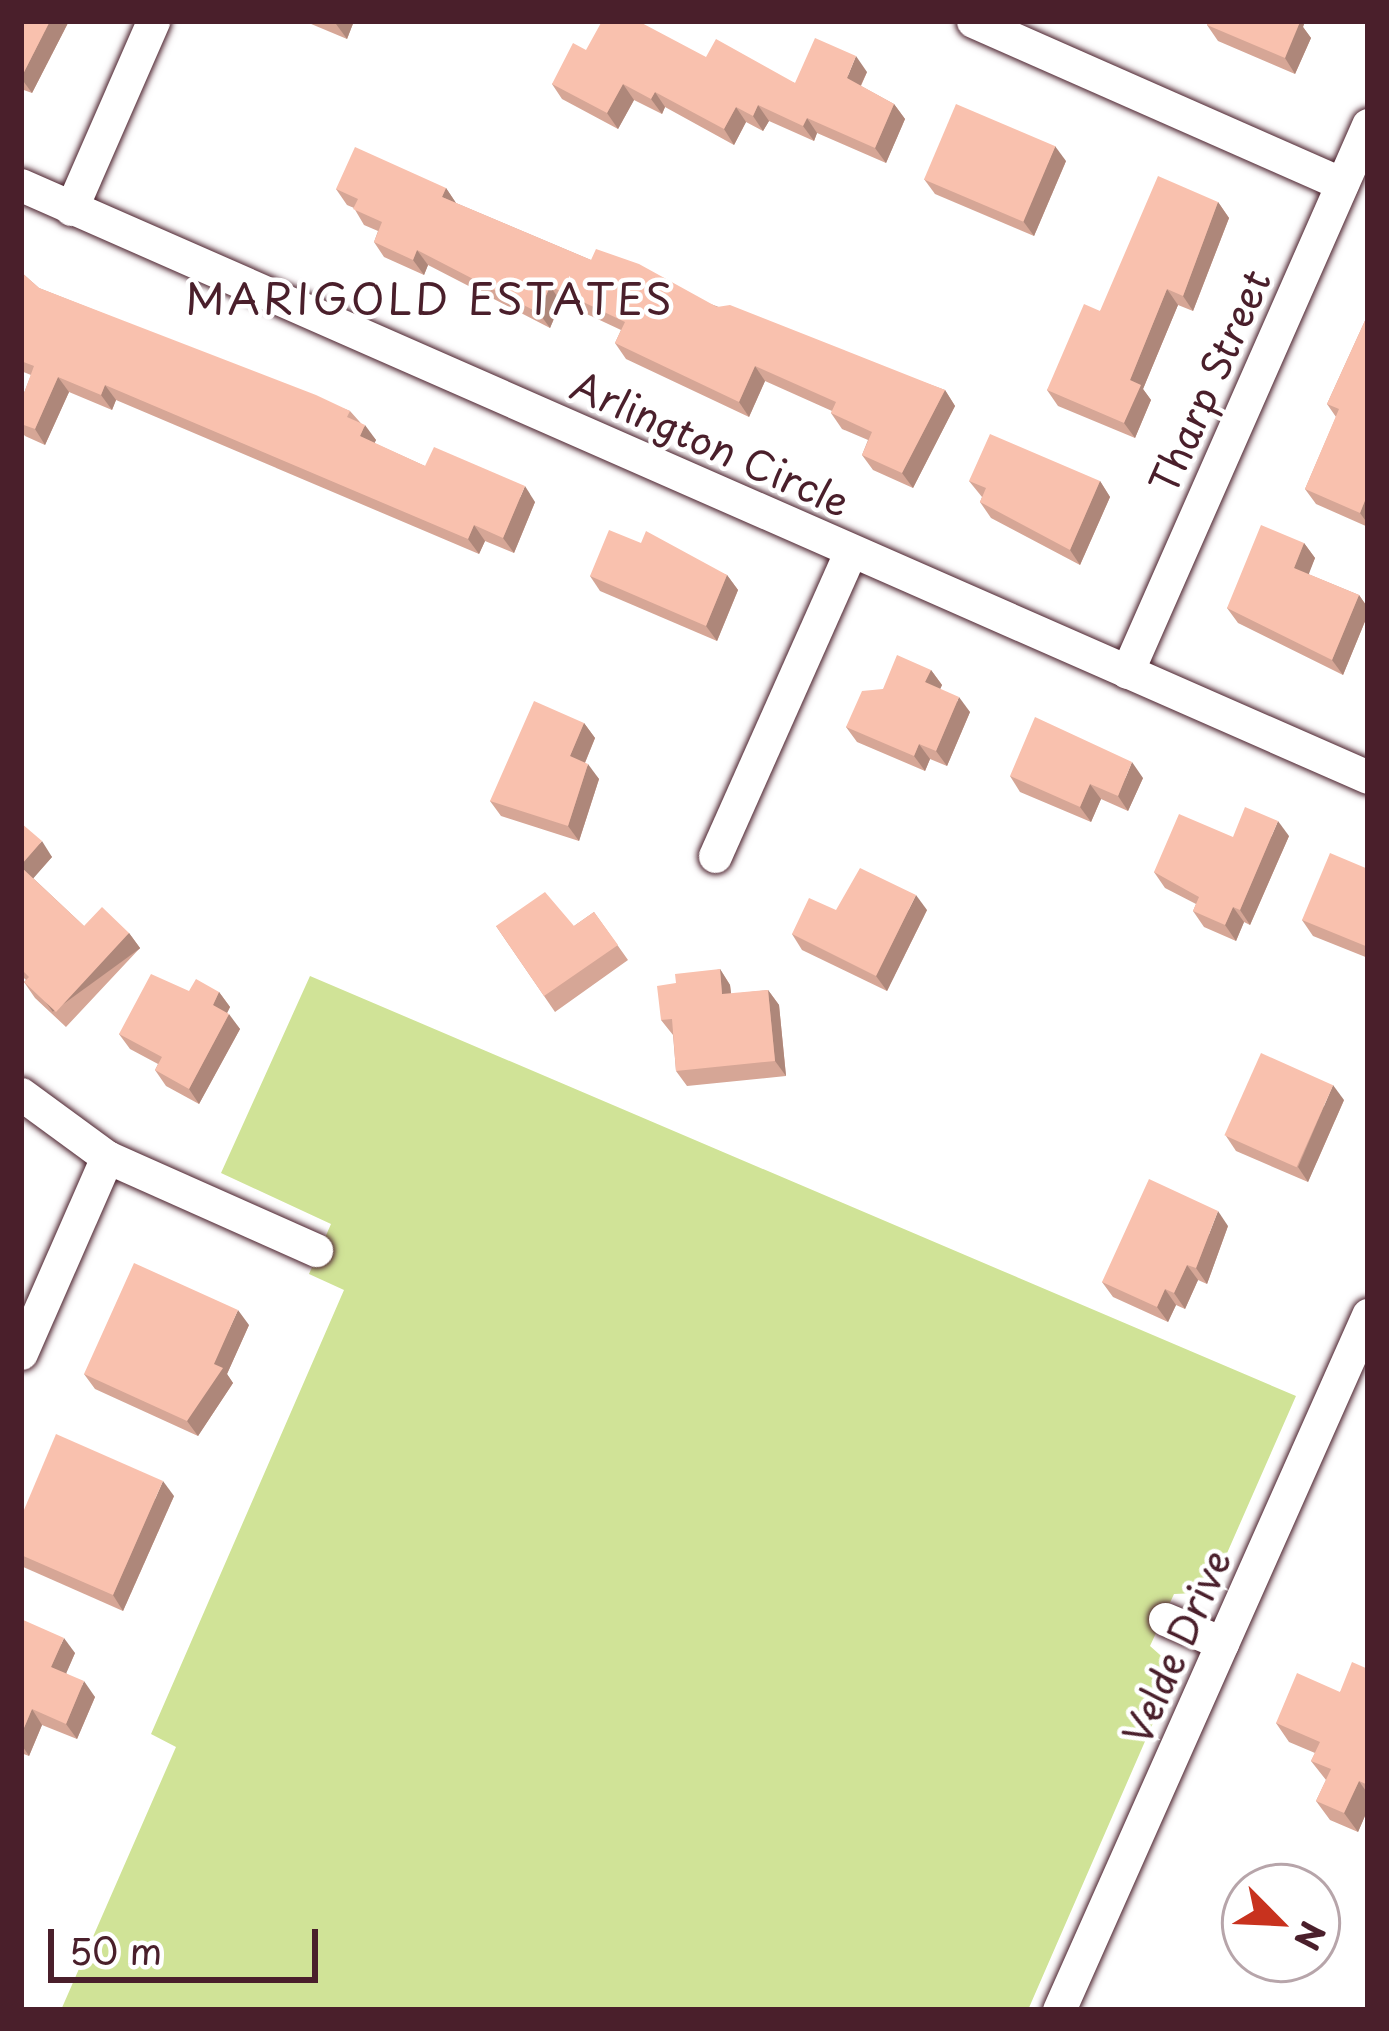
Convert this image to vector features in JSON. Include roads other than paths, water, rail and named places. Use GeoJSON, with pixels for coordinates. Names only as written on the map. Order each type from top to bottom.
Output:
{"type":"FeatureCollection","features":[{"type":"Feature","properties":{"kind":"street"},"geometry":{"type":"LineString","coordinates":[[70,209],[153,21]]}},
{"type":"Feature","properties":{"kind":"street"},"geometry":{"type":"LineString","coordinates":[[973,21],[1342,184]]}},
{"type":"Feature","properties":{"kind":"street","name":"Tharp Street"},"geometry":{"type":"LineString","coordinates":[[1127,671],[1368,125]]}},
{"type":"Feature","properties":{"kind":"street","name":"Arlington Circle"},"geometry":{"type":"LineString","coordinates":[[21,185],[1368,777]]}},
{"type":"Feature","properties":{"kind":"street"},"geometry":{"type":"LineString","coordinates":[[715,856],[851,550]]}},
{"type":"Feature","properties":{"kind":"street"},"geometry":{"type":"LineString","coordinates":[[21,1094],[107,1157],[316,1250]]}},
{"type":"Feature","properties":{"kind":"street"},"geometry":{"type":"LineString","coordinates":[[21,1353],[107,1157]]}},
{"type":"Feature","properties":{"kind":"street","name":"Velde Drive"},"geometry":{"type":"LineString","coordinates":[[1060,2010],[1366,1324]]}},
{"type":"Feature","properties":{"kind":"street"},"geometry":{"type":"LineString","coordinates":[[1165,1619],[1222,1643]]}},
{"type":"Feature","properties":{"kind":"district","name":"MARIGOLD ESTATES"},"geometry":{"type":"Point","coordinates":[430,298]}}]}
